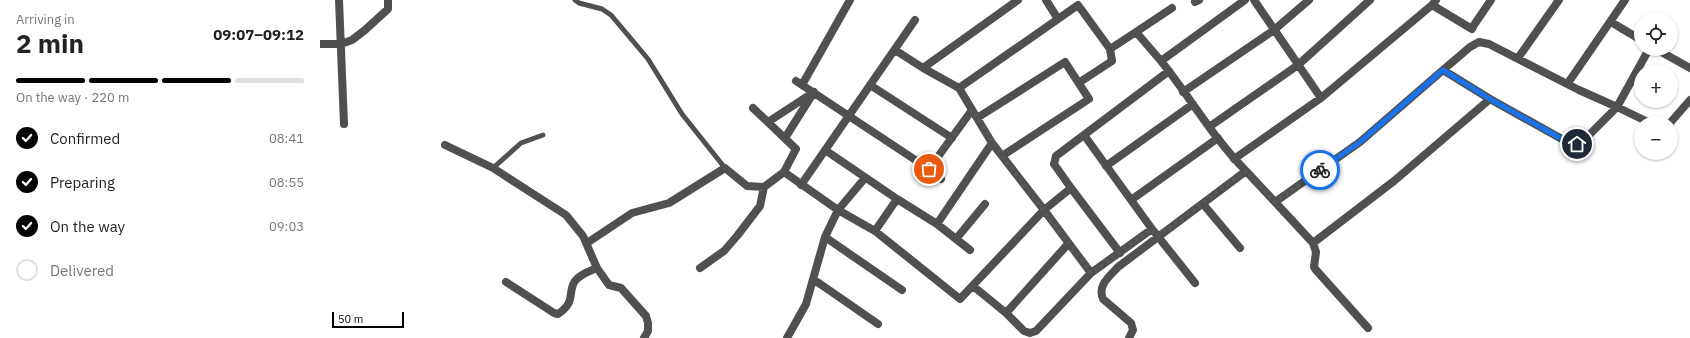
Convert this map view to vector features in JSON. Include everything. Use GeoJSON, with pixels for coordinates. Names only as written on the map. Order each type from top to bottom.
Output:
{"type":"FeatureCollection","features":[{"type":"Feature","properties":{"kind":"street"},"geometry":{"type":"LineString","coordinates":[[339,0],[344,124]]}},
{"type":"Feature","properties":{"kind":"street"},"geometry":{"type":"LineString","coordinates":[[320,44],[341,44],[352,40],[388,9],[388,0]]}},
{"type":"Feature","properties":{"kind":"street"},"geometry":{"type":"LineString","coordinates":[[850,0],[799,83],[929,169],[941,179]]}},
{"type":"Feature","properties":{"kind":"street"},"geometry":{"type":"LineString","coordinates":[[923,68],[1018,0]]}},
{"type":"Feature","properties":{"kind":"street"},"geometry":{"type":"LineString","coordinates":[[1046,0],[1058,19]]}},
{"type":"Feature","properties":{"kind":"street"},"geometry":{"type":"LineString","coordinates":[[1160,61],[1245,0]]}},
{"type":"Feature","properties":{"kind":"street"},"geometry":{"type":"LineString","coordinates":[[1254,0],[1321,98]]}},
{"type":"Feature","properties":{"kind":"street"},"geometry":{"type":"LineString","coordinates":[[1183,92],[1274,30],[1310,0]]}},
{"type":"Feature","properties":{"kind":"street"},"geometry":{"type":"LineString","coordinates":[[1209,128],[1298,65],[1370,0]]}},
{"type":"Feature","properties":{"kind":"street"},"geometry":{"type":"LineString","coordinates":[[1472,29],[1491,0]]}},
{"type":"Feature","properties":{"kind":"street"},"geometry":{"type":"LineString","coordinates":[[1518,58],[1559,0]]}},
{"type":"Feature","properties":{"kind":"street"},"geometry":{"type":"LineString","coordinates":[[1568,83],[1625,0]]}},
{"type":"Feature","properties":{"kind":"street"},"geometry":{"type":"LineString","coordinates":[[1234,159],[1321,98],[1434,2],[1472,29],[1479,42]]}},
{"type":"Feature","properties":{"kind":"street"},"geometry":{"type":"LineString","coordinates":[[959,88],[1078,5],[1110,49],[1112,61],[1080,82]]}},
{"type":"Feature","properties":{"kind":"street"},"geometry":{"type":"LineString","coordinates":[[1110,49],[1172,8]]}},
{"type":"Feature","properties":{"kind":"street"},"geometry":{"type":"LineString","coordinates":[[801,185],[915,20]]}},
{"type":"Feature","properties":{"kind":"street"},"geometry":{"type":"LineString","coordinates":[[1611,22],[1634,36]]}},
{"type":"Feature","properties":{"kind":"street"},"geometry":{"type":"LineString","coordinates":[[1136,32],[1169,71],[1209,128],[1234,159],[1313,243],[1316,252],[1314,264],[1316,270],[1368,328]]}},
{"type":"Feature","properties":{"kind":"street"},"geometry":{"type":"LineString","coordinates":[[1275,202],[1360,142],[1470,47],[1479,42],[1489,44],[1568,83],[1579,90],[1636,116]]}},
{"type":"Feature","properties":{"kind":"street"},"geometry":{"type":"LineString","coordinates":[[895,50],[959,88],[992,143],[1091,273]]}},
{"type":"Feature","properties":{"kind":"street"},"geometry":{"type":"LineString","coordinates":[[1443,70],[1490,99],[1569,143],[1577,144],[1583,141],[1617,107],[1645,56]]}},
{"type":"Feature","properties":{"kind":"street"},"geometry":{"type":"LineString","coordinates":[[1669,56],[1690,68]]}},
{"type":"Feature","properties":{"kind":"street"},"geometry":{"type":"LineString","coordinates":[[977,118],[1065,62],[1080,82],[1089,98],[1002,156]]}},
{"type":"Feature","properties":{"kind":"street"},"geometry":{"type":"LineString","coordinates":[[1120,253],[1071,188],[1054,164],[1054,160],[1056,156],[1169,71]]}},
{"type":"Feature","properties":{"kind":"street"},"geometry":{"type":"LineString","coordinates":[[870,85],[952,138]]}},
{"type":"Feature","properties":{"kind":"street"},"geometry":{"type":"LineString","coordinates":[[768,122],[814,92]]}},
{"type":"Feature","properties":{"kind":"street"},"geometry":{"type":"LineString","coordinates":[[785,138],[814,92]]}},
{"type":"Feature","properties":{"kind":"street"},"geometry":{"type":"LineString","coordinates":[[1313,243],[1394,181],[1490,99]]}},
{"type":"Feature","properties":{"kind":"street"},"geometry":{"type":"LineString","coordinates":[[1676,116],[1690,100]]}},
{"type":"Feature","properties":{"kind":"street"},"geometry":{"type":"LineString","coordinates":[[1106,166],[1193,104]]}},
{"type":"Feature","properties":{"kind":"street"},"geometry":{"type":"LineString","coordinates":[[587,243],[632,213],[669,203],[725,168],[747,186],[764,187],[784,172],[796,148],[753,108]]}},
{"type":"Feature","properties":{"kind":"street"},"geometry":{"type":"LineString","coordinates":[[929,169],[972,110]]}},
{"type":"Feature","properties":{"kind":"street"},"geometry":{"type":"LineString","coordinates":[[1084,135],[1152,229],[1195,283]]}},
{"type":"Feature","properties":{"kind":"street"},"geometry":{"type":"LineString","coordinates":[[1131,200],[1218,138]]}},
{"type":"Feature","properties":{"kind":"street"},"geometry":{"type":"LineString","coordinates":[[937,224],[992,143]]}},
{"type":"Feature","properties":{"kind":"street"},"geometry":{"type":"LineString","coordinates":[[445,145],[518,182],[566,215],[587,243],[597,268],[609,286],[621,288],[646,316],[648,331],[644,338]]}},
{"type":"Feature","properties":{"kind":"street"},"geometry":{"type":"LineString","coordinates":[[825,150],[865,178],[937,224],[970,250]]}},
{"type":"Feature","properties":{"kind":"street"},"geometry":{"type":"LineString","coordinates":[[1128,338],[1133,330],[1131,323],[1104,299],[1102,287],[1103,283],[1118,267],[1246,171]]}},
{"type":"Feature","properties":{"kind":"street"},"geometry":{"type":"LineString","coordinates":[[784,172],[838,210],[875,231],[960,298],[1044,210],[1071,188]]}},
{"type":"Feature","properties":{"kind":"street"},"geometry":{"type":"LineString","coordinates":[[787,338],[806,304],[825,237],[838,210],[865,178]]}},
{"type":"Feature","properties":{"kind":"street"},"geometry":{"type":"LineString","coordinates":[[700,268],[724,251],[738,236],[760,206],[764,187]]}},
{"type":"Feature","properties":{"kind":"street"},"geometry":{"type":"LineString","coordinates":[[875,231],[897,199]]}},
{"type":"Feature","properties":{"kind":"street"},"geometry":{"type":"LineString","coordinates":[[956,239],[985,204]]}},
{"type":"Feature","properties":{"kind":"street"},"geometry":{"type":"LineString","coordinates":[[1203,204],[1240,248]]}},
{"type":"Feature","properties":{"kind":"street"},"geometry":{"type":"LineString","coordinates":[[973,286],[1024,331],[1030,333],[1036,331],[1091,273],[1152,229]]}},
{"type":"Feature","properties":{"kind":"street"},"geometry":{"type":"LineString","coordinates":[[825,237],[902,290]]}},
{"type":"Feature","properties":{"kind":"street"},"geometry":{"type":"LineString","coordinates":[[1006,314],[1068,244]]}},
{"type":"Feature","properties":{"kind":"street"},"geometry":{"type":"LineString","coordinates":[[506,282],[554,313],[558,314],[570,302],[575,281],[582,275],[597,268]]}},
{"type":"Feature","properties":{"kind":"street"},"geometry":{"type":"LineString","coordinates":[[813,279],[878,324]]}},
{"type":"Feature","properties":{"kind":"lane"},"geometry":{"type":"LineString","coordinates":[[575,0],[579,3],[602,9],[611,15],[648,59],[682,114],[725,168]]}},
{"type":"Feature","properties":{"kind":"lane"},"geometry":{"type":"LineString","coordinates":[[493,168],[521,143],[543,135]]}},
{"type":"Feature","properties":{"kind":"way so far"},"geometry":{"type":"LineString","coordinates":[[929,169],[972,110],[992,143],[1091,273],[1152,229],[1158,236],[1168,230],[1246,171],[1275,202],[1320,170]]}},
{"type":"Feature","properties":{"kind":"route"},"geometry":{"type":"LineString","coordinates":[[1320,170],[1360,142],[1443,70],[1490,99],[1569,143],[1577,144]]}}]}
